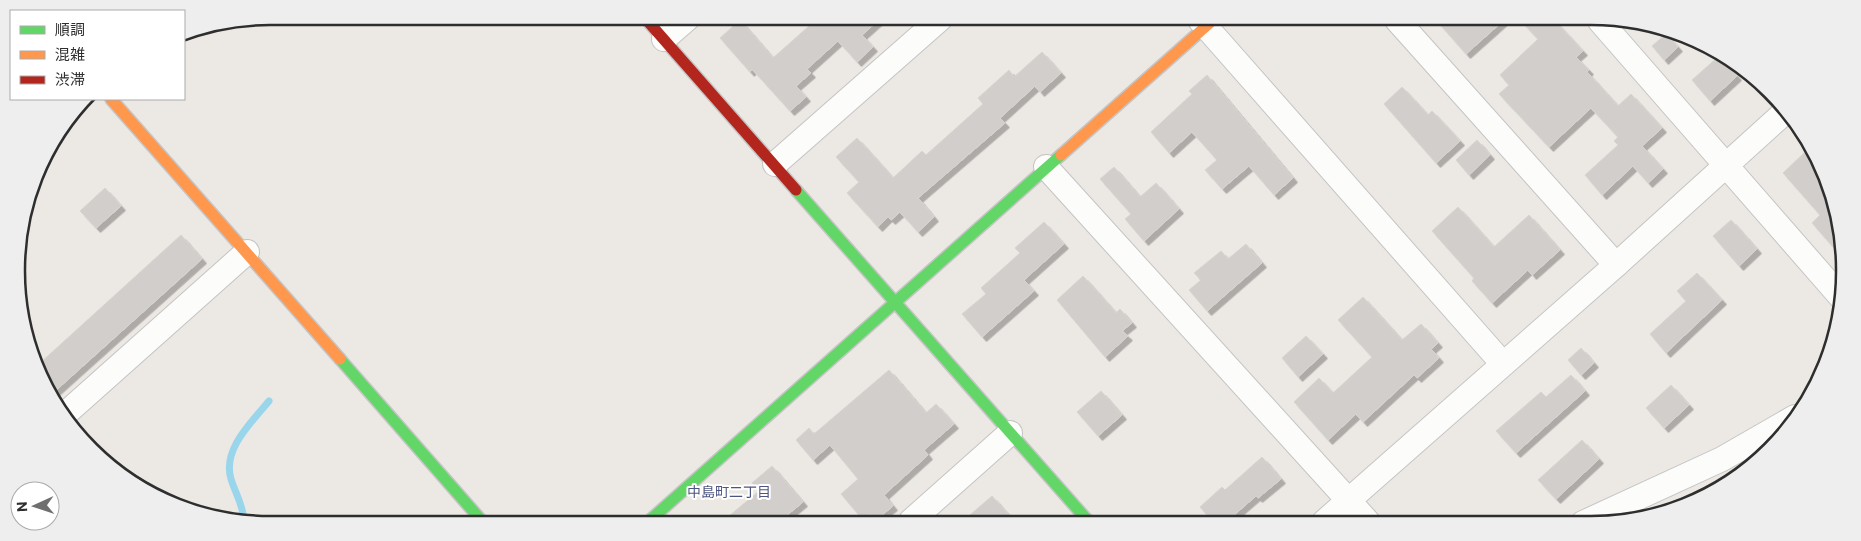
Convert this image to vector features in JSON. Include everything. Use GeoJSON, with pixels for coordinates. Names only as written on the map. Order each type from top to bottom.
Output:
{"type":"FeatureCollection","features":[{"type":"Feature","properties":{"kind":"street"},"geometry":{"type":"LineString","coordinates":[[651,25],[1084,516]]}},
{"type":"Feature","properties":{"kind":"street"},"geometry":{"type":"LineString","coordinates":[[664,39],[680,25]]}},
{"type":"Feature","properties":{"kind":"street"},"geometry":{"type":"LineString","coordinates":[[775,164],[933,25]]}},
{"type":"Feature","properties":{"kind":"street"},"geometry":{"type":"LineString","coordinates":[[655,516],[1204,25]]}},
{"type":"Feature","properties":{"kind":"street"},"geometry":{"type":"LineString","coordinates":[[1210,25],[1503,364]]}},
{"type":"Feature","properties":{"kind":"street"},"geometry":{"type":"LineString","coordinates":[[1401,25],[1616,265]]}},
{"type":"Feature","properties":{"kind":"street"},"geometry":{"type":"LineString","coordinates":[[1604,26],[1835,290]]}},
{"type":"Feature","properties":{"kind":"street"},"geometry":{"type":"LineString","coordinates":[[112,100],[478,516]]}},
{"type":"Feature","properties":{"kind":"street"},"geometry":{"type":"LineString","coordinates":[[1331,516],[1616,265],[1725,164],[1781,116]]}},
{"type":"Feature","properties":{"kind":"street"},"geometry":{"type":"LineString","coordinates":[[1046,167],[1362,516]]}},
{"type":"Feature","properties":{"kind":"street"},"geometry":{"type":"LineString","coordinates":[[69,411],[247,252]]}},
{"type":"Feature","properties":{"kind":"street"},"geometry":{"type":"LineString","coordinates":[[1598,516],[1722,459],[1780,426]]}},
{"type":"Feature","properties":{"kind":"street"},"geometry":{"type":"LineString","coordinates":[[917,516],[1010,433]]}},
{"type":"Feature","properties":{"kind":"building"},"geometry":{"type":"Polygon","coordinates":[[[734,25],[744,25],[773,58],[810,25],[873,25],[862,35],[873,47],[857,62],[838,41],[807,69],[811,73],[796,86],[806,97],[790,111],[752,69],[750,72],[720,38],[734,25]]]}},
{"type":"Feature","properties":{"kind":"building"},"geometry":{"type":"Polygon","coordinates":[[[1440,25],[1499,25],[1466,54],[1440,25]]]}},
{"type":"Feature","properties":{"kind":"building"},"geometry":{"type":"Polygon","coordinates":[[[1525,25],[1559,25],[1583,51],[1576,57],[1618,106],[1631,94],[1662,128],[1642,146],[1663,169],[1648,183],[1633,166],[1602,195],[1585,175],[1618,145],[1614,141],[1618,137],[1591,108],[1549,147],[1499,94],[1509,85],[1500,75],[1538,39],[1525,25]]]}},
{"type":"Feature","properties":{"kind":"building"},"geometry":{"type":"Polygon","coordinates":[[[1663,36],[1670,38],[1678,47],[1664,60],[1652,46],[1663,36]]]}},
{"type":"Feature","properties":{"kind":"building"},"geometry":{"type":"Polygon","coordinates":[[[1042,52],[1061,73],[1040,92],[1035,86],[1000,118],[1005,123],[918,198],[934,217],[918,232],[900,212],[891,220],[888,217],[878,227],[847,193],[859,182],[836,157],[857,138],[893,178],[922,151],[926,155],[983,104],[978,98],[1009,70],[1014,77],[1042,52]]]}},
{"type":"Feature","properties":{"kind":"building"},"geometry":{"type":"Polygon","coordinates":[[[1715,59],[1727,66],[1737,76],[1710,101],[1692,80],[1715,59]]]}},
{"type":"Feature","properties":{"kind":"building"},"geometry":{"type":"Polygon","coordinates":[[[1207,75],[1293,178],[1274,195],[1249,166],[1222,189],[1205,170],[1217,160],[1192,132],[1169,153],[1151,132],[1192,94],[1189,91],[1207,75]]]}},
{"type":"Feature","properties":{"kind":"building"},"geometry":{"type":"Polygon","coordinates":[[[1402,87],[1428,115],[1432,111],[1460,141],[1436,163],[1384,104],[1402,87]]]}},
{"type":"Feature","properties":{"kind":"building"},"geometry":{"type":"Polygon","coordinates":[[[1477,140],[1490,155],[1469,175],[1456,160],[1477,140]]]}},
{"type":"Feature","properties":{"kind":"building"},"geometry":{"type":"Polygon","coordinates":[[[1804,153],[1809,158],[1828,207],[1835,249],[1812,223],[1820,215],[1783,173],[1804,153]]]}},
{"type":"Feature","properties":{"kind":"building"},"geometry":{"type":"Polygon","coordinates":[[[1114,167],[1140,197],[1156,183],[1179,209],[1144,241],[1125,219],[1131,214],[1100,179],[1114,167]]]}},
{"type":"Feature","properties":{"kind":"building"},"geometry":{"type":"Polygon","coordinates":[[[105,188],[121,206],[96,228],[80,211],[105,188]]]}},
{"type":"Feature","properties":{"kind":"building"},"geometry":{"type":"Polygon","coordinates":[[[1458,207],[1494,247],[1529,215],[1560,250],[1532,275],[1528,270],[1492,303],[1472,281],[1474,278],[1432,231],[1458,207]]]}},
{"type":"Feature","properties":{"kind":"building"},"geometry":{"type":"Polygon","coordinates":[[[1731,220],[1757,249],[1739,266],[1713,236],[1731,220]]]}},
{"type":"Feature","properties":{"kind":"building"},"geometry":{"type":"Polygon","coordinates":[[[1044,222],[1064,244],[1024,280],[1034,291],[982,337],[962,314],[986,294],[981,288],[1020,253],[1015,248],[1044,222]]]}},
{"type":"Feature","properties":{"kind":"building"},"geometry":{"type":"Polygon","coordinates":[[[181,235],[202,259],[56,390],[43,361],[181,235]]]}},
{"type":"Feature","properties":{"kind":"building"},"geometry":{"type":"Polygon","coordinates":[[[1246,244],[1262,263],[1207,311],[1189,290],[1201,280],[1194,273],[1221,251],[1228,259],[1246,244]]]}},
{"type":"Feature","properties":{"kind":"building"},"geometry":{"type":"Polygon","coordinates":[[[1697,273],[1722,300],[1666,353],[1650,334],[1686,301],[1677,291],[1697,273]]]}},
{"type":"Feature","properties":{"kind":"building"},"geometry":{"type":"Polygon","coordinates":[[[1083,276],[1116,313],[1120,309],[1132,323],[1122,331],[1128,336],[1105,357],[1057,300],[1083,276]]]}},
{"type":"Feature","properties":{"kind":"building"},"geometry":{"type":"Polygon","coordinates":[[[1363,297],[1402,340],[1421,324],[1438,343],[1431,349],[1439,358],[1417,378],[1414,375],[1363,422],[1356,414],[1328,440],[1294,402],[1319,378],[1333,393],[1372,357],[1338,320],[1363,297]]]}},
{"type":"Feature","properties":{"kind":"building"},"geometry":{"type":"Polygon","coordinates":[[[1306,336],[1323,354],[1298,377],[1282,358],[1306,336]]]}},
{"type":"Feature","properties":{"kind":"building"},"geometry":{"type":"Polygon","coordinates":[[[1581,348],[1594,363],[1581,375],[1568,360],[1581,348]]]}},
{"type":"Feature","properties":{"kind":"building"},"geometry":{"type":"Polygon","coordinates":[[[889,370],[926,413],[936,404],[954,424],[924,450],[928,455],[884,495],[893,506],[881,516],[872,516],[870,514],[868,516],[860,516],[841,494],[858,479],[830,445],[813,460],[796,440],[809,428],[814,434],[889,370]]]}},
{"type":"Feature","properties":{"kind":"building"},"geometry":{"type":"Polygon","coordinates":[[[1571,375],[1585,391],[1516,453],[1496,431],[1541,392],[1546,397],[1571,375]]]}},
{"type":"Feature","properties":{"kind":"building"},"geometry":{"type":"Polygon","coordinates":[[[1671,385],[1689,405],[1664,428],[1646,408],[1671,385]]]}},
{"type":"Feature","properties":{"kind":"building"},"geometry":{"type":"Polygon","coordinates":[[[1101,391],[1122,415],[1098,436],[1077,412],[1101,391]]]}},
{"type":"Feature","properties":{"kind":"building"},"geometry":{"type":"Polygon","coordinates":[[[1582,440],[1599,459],[1556,499],[1538,480],[1582,440]]]}},
{"type":"Feature","properties":{"kind":"building"},"geometry":{"type":"Polygon","coordinates":[[[1262,457],[1281,479],[1258,498],[1256,496],[1233,516],[1208,516],[1200,507],[1222,487],[1225,490],[1262,457]]]}},
{"type":"Feature","properties":{"kind":"building"},"geometry":{"type":"Polygon","coordinates":[[[772,466],[803,502],[786,516],[729,516],[759,491],[752,483],[772,466]]]}},
{"type":"Feature","properties":{"kind":"building"},"geometry":{"type":"Polygon","coordinates":[[[992,496],[1010,516],[969,516],[992,496]]]}},
{"type":"Feature","properties":{"kind":"waterway"},"geometry":{"type":"LineString","coordinates":[[243,514],[231,479],[229,468],[231,457],[240,437],[269,401]]}},
{"type":"Feature","properties":{"kind":"traffic: fast"},"geometry":{"type":"LineString","coordinates":[[655,516],[1061,155]]}},
{"type":"Feature","properties":{"kind":"traffic: fast"},"geometry":{"type":"LineString","coordinates":[[796,190],[1084,516]]}},
{"type":"Feature","properties":{"kind":"traffic: fast"},"geometry":{"type":"LineString","coordinates":[[340,359],[477,516]]}},
{"type":"Feature","properties":{"kind":"traffic: slow"},"geometry":{"type":"LineString","coordinates":[[1061,155],[1207,25]]}},
{"type":"Feature","properties":{"kind":"traffic: slow"},"geometry":{"type":"LineString","coordinates":[[112,100],[340,359]]}},
{"type":"Feature","properties":{"kind":"traffic: jam"},"geometry":{"type":"LineString","coordinates":[[651,25],[796,190]]}},
{"type":"Feature","properties":{"kind":"district","name":"中島町二丁目"},"geometry":{"type":"Point","coordinates":[729,492]}}]}
